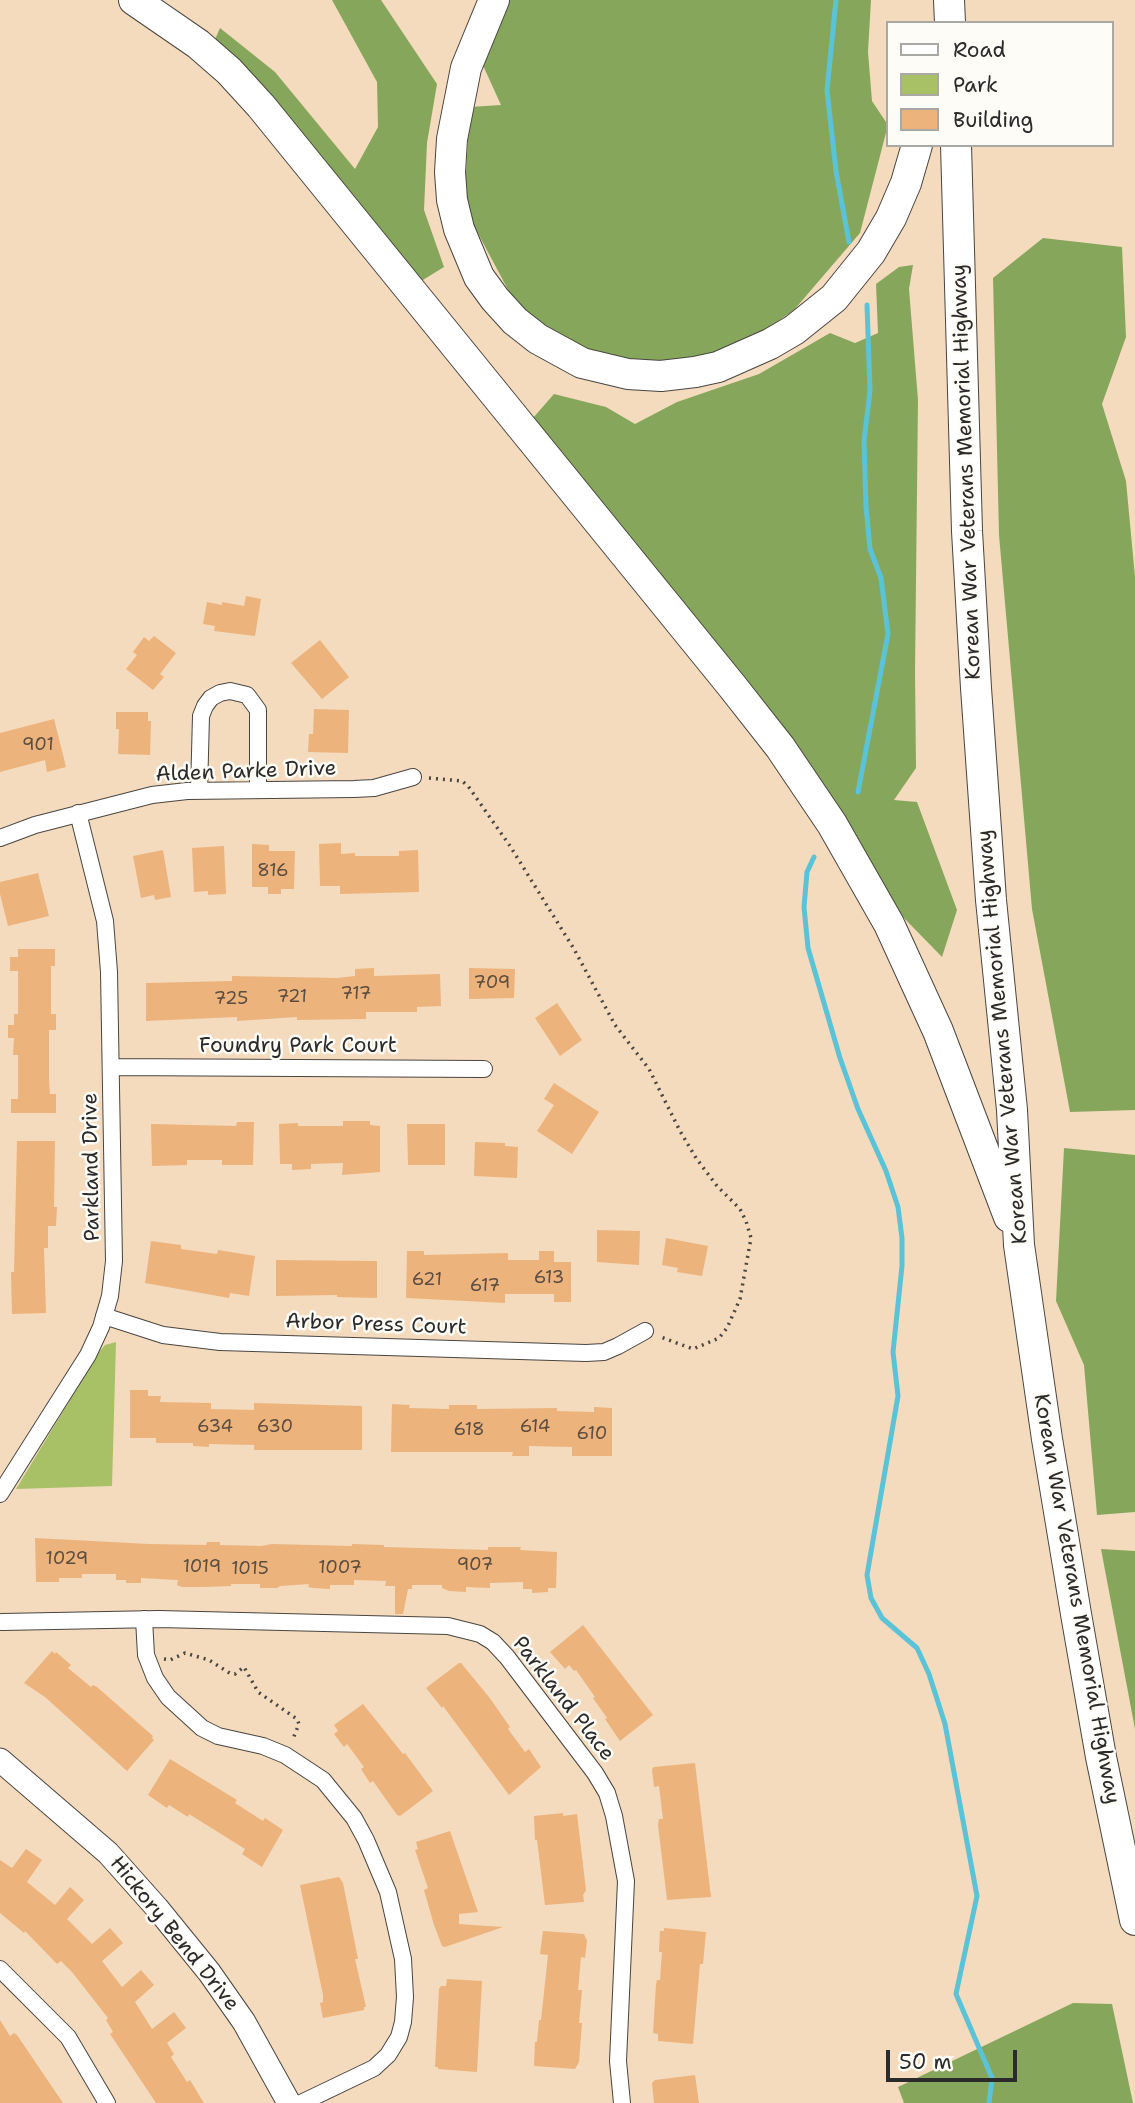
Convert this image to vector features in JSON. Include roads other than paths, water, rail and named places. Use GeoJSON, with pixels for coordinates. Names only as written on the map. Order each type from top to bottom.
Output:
{"type":"FeatureCollection","features":[{"type":"Feature","properties":{"kind":"highway"},"geometry":{"type":"LineString","coordinates":[[134,0],[198,44],[229,71],[261,106],[780,747],[832,824],[889,924],[938,1031],[1019,1245]]}},
{"type":"Feature","properties":{"kind":"highway"},"geometry":{"type":"LineString","coordinates":[[494,0],[466,68],[452,139],[452,200],[459,229],[479,277],[509,314],[538,339],[582,363],[628,374],[661,376],[695,372],[718,367],[794,330],[834,298],[871,252],[891,218],[906,183],[916,147]]}},
{"type":"Feature","properties":{"kind":"highway"},"geometry":{"type":"LineString","coordinates":[[937,21],[938,0]]}},
{"type":"Feature","properties":{"kind":"highway"},"geometry":{"type":"LineString","coordinates":[[949,0],[950,21]]}},
{"type":"Feature","properties":{"kind":"highway","name":"Korean War Veterans Memorial Highway"},"geometry":{"type":"LineString","coordinates":[[956,147],[964,452],[973,649],[991,900],[1012,1110],[1019,1245],[1076,1614],[1101,1757],[1135,1920]]}},
{"type":"Feature","properties":{"kind":"street"},"geometry":{"type":"LineString","coordinates":[[199,791],[201,716],[211,698],[230,691],[247,695],[258,710],[258,790]]}},
{"type":"Feature","properties":{"kind":"street","name":"Alden Parke Drive"},"geometry":{"type":"LineString","coordinates":[[0,838],[34,825],[152,795],[199,791],[374,788],[413,777]]}},
{"type":"Feature","properties":{"kind":"street","name":"Parkland Drive"},"geometry":{"type":"LineString","coordinates":[[0,1493],[88,1355],[110,1296],[114,1261],[109,972],[105,922],[78,813]]}},
{"type":"Feature","properties":{"kind":"street","name":"Foundry Park Court"},"geometry":{"type":"LineString","coordinates":[[111,1068],[484,1069]]}},
{"type":"Feature","properties":{"kind":"street","name":"Arbor Press Court"},"geometry":{"type":"LineString","coordinates":[[104,1316],[163,1335],[220,1342],[573,1352],[604,1352],[645,1331]]}},
{"type":"Feature","properties":{"kind":"street"},"geometry":{"type":"LineString","coordinates":[[144,1619],[146,1655],[155,1678],[168,1697],[202,1728],[218,1736],[263,1746],[285,1755],[323,1780],[354,1818],[388,1892],[403,1959],[405,1997],[399,2038],[388,2055],[374,2068],[301,2103]]}},
{"type":"Feature","properties":{"kind":"street","name":"Parkland Place"},"geometry":{"type":"LineString","coordinates":[[2,1622],[144,1619],[447,1626],[480,1634],[493,1643],[507,1657],[595,1773],[607,1793],[614,1816],[626,1881],[618,2061],[622,2103]]}},
{"type":"Feature","properties":{"kind":"street","name":"Hickory Bend Drive"},"geometry":{"type":"LineString","coordinates":[[0,1759],[108,1853],[157,1908],[209,1972],[244,2022],[289,2103]]}},
{"type":"Feature","properties":{"kind":"street"},"geometry":{"type":"LineString","coordinates":[[0,1969],[68,2037],[107,2103]]}},
{"type":"Feature","properties":{"kind":"waterway"},"geometry":{"type":"LineString","coordinates":[[836,0],[827,90],[836,171],[849,242]]}},
{"type":"Feature","properties":{"kind":"waterway"},"geometry":{"type":"LineString","coordinates":[[858,792],[888,634],[881,578],[870,549],[866,506],[864,441],[870,391],[867,305]]}},
{"type":"Feature","properties":{"kind":"waterway"},"geometry":{"type":"LineString","coordinates":[[814,857],[807,872],[804,907],[808,948],[840,1058],[898,1207],[902,1238],[902,1266],[893,1352],[898,1396],[867,1575],[871,1598],[882,1618],[917,1648],[929,1674],[945,1724],[977,1896],[956,1994],[992,2078],[989,2103]]}}]}
